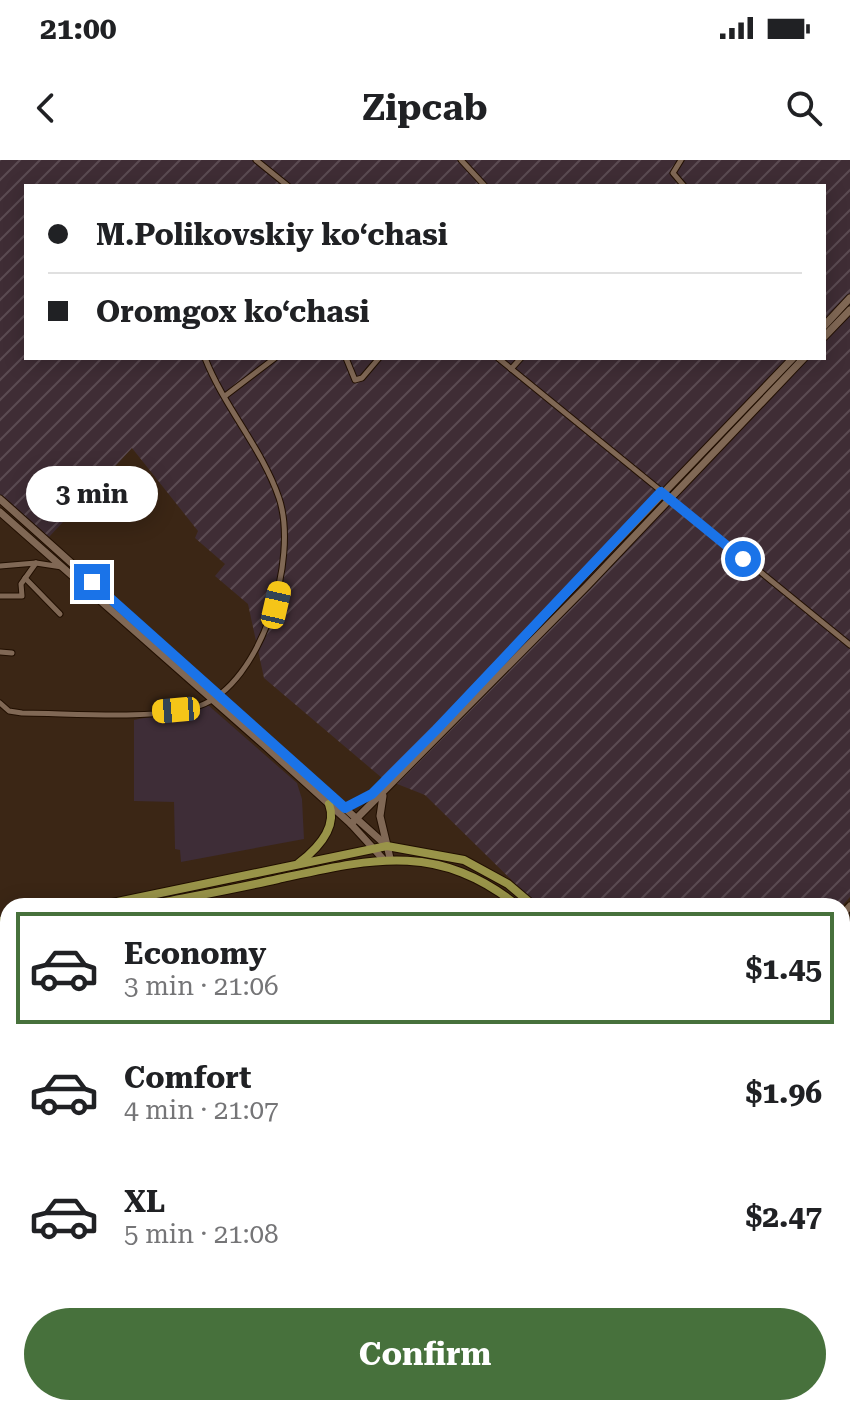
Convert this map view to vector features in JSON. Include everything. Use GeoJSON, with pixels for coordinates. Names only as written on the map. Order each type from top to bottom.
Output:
{"type":"FeatureCollection","features":[{"type":"Feature","properties":{"kind":"main road"},"geometry":{"type":"LineString","coordinates":[[296,866],[329,829],[332,818],[329,804]]}},
{"type":"Feature","properties":{"kind":"main road"},"geometry":{"type":"LineString","coordinates":[[138,898],[387,846],[436,852],[464,860],[508,884],[525,898]]}},
{"type":"Feature","properties":{"kind":"main road"},"geometry":{"type":"LineString","coordinates":[[185,898],[386,858],[453,868],[478,878],[507,898]]}},
{"type":"Feature","properties":{"kind":"street"},"geometry":{"type":"LineString","coordinates":[[256,160],[286,184]]}},
{"type":"Feature","properties":{"kind":"street"},"geometry":{"type":"LineString","coordinates":[[461,160],[483,184]]}},
{"type":"Feature","properties":{"kind":"street"},"geometry":{"type":"LineString","coordinates":[[681,160],[673,173],[682,184]]}},
{"type":"Feature","properties":{"kind":"street"},"geometry":{"type":"LineString","coordinates":[[826,324],[850,298]]}},
{"type":"Feature","properties":{"kind":"street"},"geometry":{"type":"LineString","coordinates":[[826,335],[850,310]]}},
{"type":"Feature","properties":{"kind":"street"},"geometry":{"type":"LineString","coordinates":[[0,703],[9,711],[22,713],[176,710],[221,695],[257,647],[276,605],[284,539],[283,517],[274,487],[206,360]]}},
{"type":"Feature","properties":{"kind":"street"},"geometry":{"type":"LineString","coordinates":[[225,396],[272,360]]}},
{"type":"Feature","properties":{"kind":"street"},"geometry":{"type":"LineString","coordinates":[[347,360],[355,380],[362,378],[377,360]]}},
{"type":"Feature","properties":{"kind":"street"},"geometry":{"type":"LineString","coordinates":[[500,360],[850,645]]}},
{"type":"Feature","properties":{"kind":"street"},"geometry":{"type":"LineString","coordinates":[[511,369],[519,360]]}},
{"type":"Feature","properties":{"kind":"street"},"geometry":{"type":"LineString","coordinates":[[345,808],[372,794],[436,730],[661,492],[791,360]]}},
{"type":"Feature","properties":{"kind":"street"},"geometry":{"type":"LineString","coordinates":[[354,821],[802,360]]}},
{"type":"Feature","properties":{"kind":"street"},"geometry":{"type":"LineString","coordinates":[[0,499],[345,808],[386,858]]}},
{"type":"Feature","properties":{"kind":"street"},"geometry":{"type":"LineString","coordinates":[[1,514],[329,804],[387,846]]}},
{"type":"Feature","properties":{"kind":"street"},"geometry":{"type":"LineString","coordinates":[[15,526],[22,519]]}},
{"type":"Feature","properties":{"kind":"street"},"geometry":{"type":"LineString","coordinates":[[0,566],[36,563],[62,567]]}},
{"type":"Feature","properties":{"kind":"street"},"geometry":{"type":"LineString","coordinates":[[0,596],[22,596],[21,584],[36,563]]}},
{"type":"Feature","properties":{"kind":"street"},"geometry":{"type":"LineString","coordinates":[[25,578],[60,614]]}},
{"type":"Feature","properties":{"kind":"street"},"geometry":{"type":"LineString","coordinates":[[0,652],[12,653]]}},
{"type":"Feature","properties":{"kind":"street"},"geometry":{"type":"LineString","coordinates":[[386,790],[380,816],[387,846],[386,858]]}},
{"type":"Feature","properties":{"kind":"shaded area"},"geometry":{"type":"Polygon","coordinates":[[[0,160],[850,160],[849,898],[530,898],[425,795],[382,778],[264,678],[248,604],[215,576],[225,564],[195,538],[198,531],[132,448],[49,537],[0,495],[0,160]]]}},
{"type":"Feature","properties":{"kind":"shaded area"},"geometry":{"type":"Polygon","coordinates":[[[208,705],[297,783],[302,799],[304,839],[181,862],[180,850],[175,849],[174,802],[134,801],[134,720],[208,705]]]}},
{"type":"Feature","properties":{"kind":"route"},"geometry":{"type":"LineString","coordinates":[[92,582],[345,808],[372,794],[436,730],[661,492],[743,559]]}}]}
